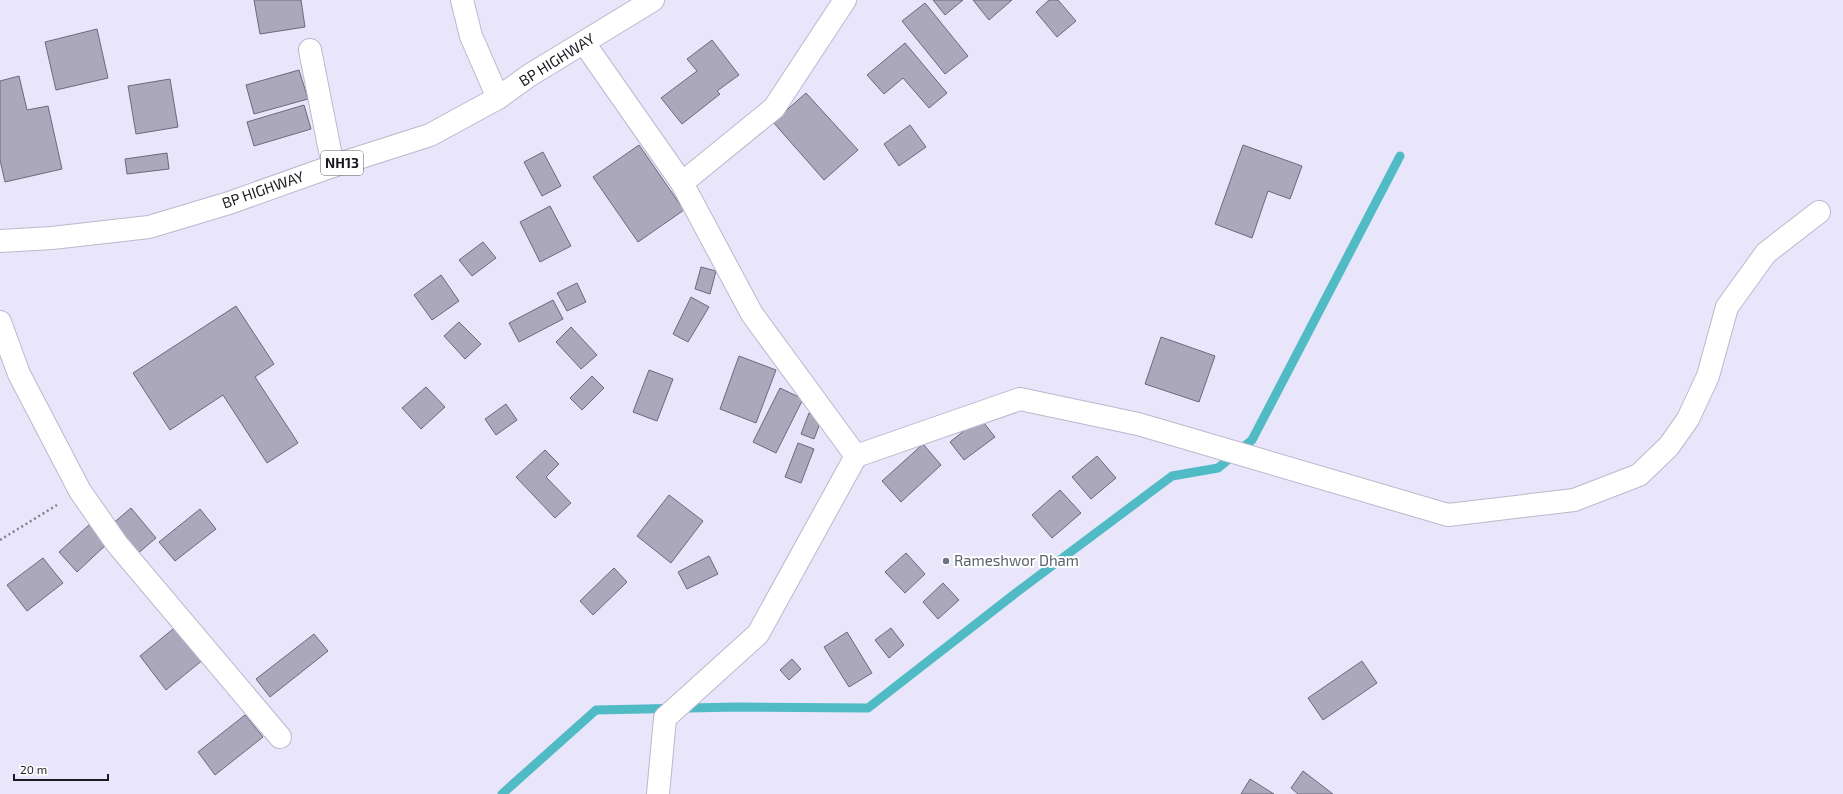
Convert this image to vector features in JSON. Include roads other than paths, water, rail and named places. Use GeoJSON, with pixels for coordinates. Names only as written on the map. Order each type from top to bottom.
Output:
{"type":"FeatureCollection","features":[{"type":"Feature","properties":{"kind":"main road"},"geometry":{"type":"LineString","coordinates":[[462,0],[472,36],[498,98]]}},
{"type":"Feature","properties":{"kind":"main road","name":"BP HIGHWAY"},"geometry":{"type":"LineString","coordinates":[[0,241],[52,238],[149,227],[228,203],[333,166],[430,135],[498,98],[530,75],[653,0]]}},
{"type":"Feature","properties":{"kind":"main road"},"geometry":{"type":"LineString","coordinates":[[682,183],[774,108],[845,0]]}},
{"type":"Feature","properties":{"kind":"main road"},"geometry":{"type":"LineString","coordinates":[[584,43],[682,183],[752,314],[856,456]]}},
{"type":"Feature","properties":{"kind":"main road"},"geometry":{"type":"LineString","coordinates":[[310,50],[333,166]]}},
{"type":"Feature","properties":{"kind":"main road"},"geometry":{"type":"LineString","coordinates":[[658,794],[665,718],[758,634],[856,456],[1020,399],[1138,424],[1448,516],[1574,500],[1639,475],[1669,446],[1688,419],[1708,376],[1727,307],[1766,253],[1819,212]]}},
{"type":"Feature","properties":{"kind":"main road"},"geometry":{"type":"LineString","coordinates":[[0,322],[19,374],[80,490],[117,544],[280,736]]}},
{"type":"Feature","properties":{"kind":"waterway"},"geometry":{"type":"LineString","coordinates":[[502,794],[596,710],[737,707],[868,708],[1017,592],[1172,476],[1218,468],[1252,440],[1400,156]]}},
{"type":"Feature","properties":{"kind":"place","name":"Rameshwor Dham"},"geometry":{"type":"Point","coordinates":[946,561]}}]}
